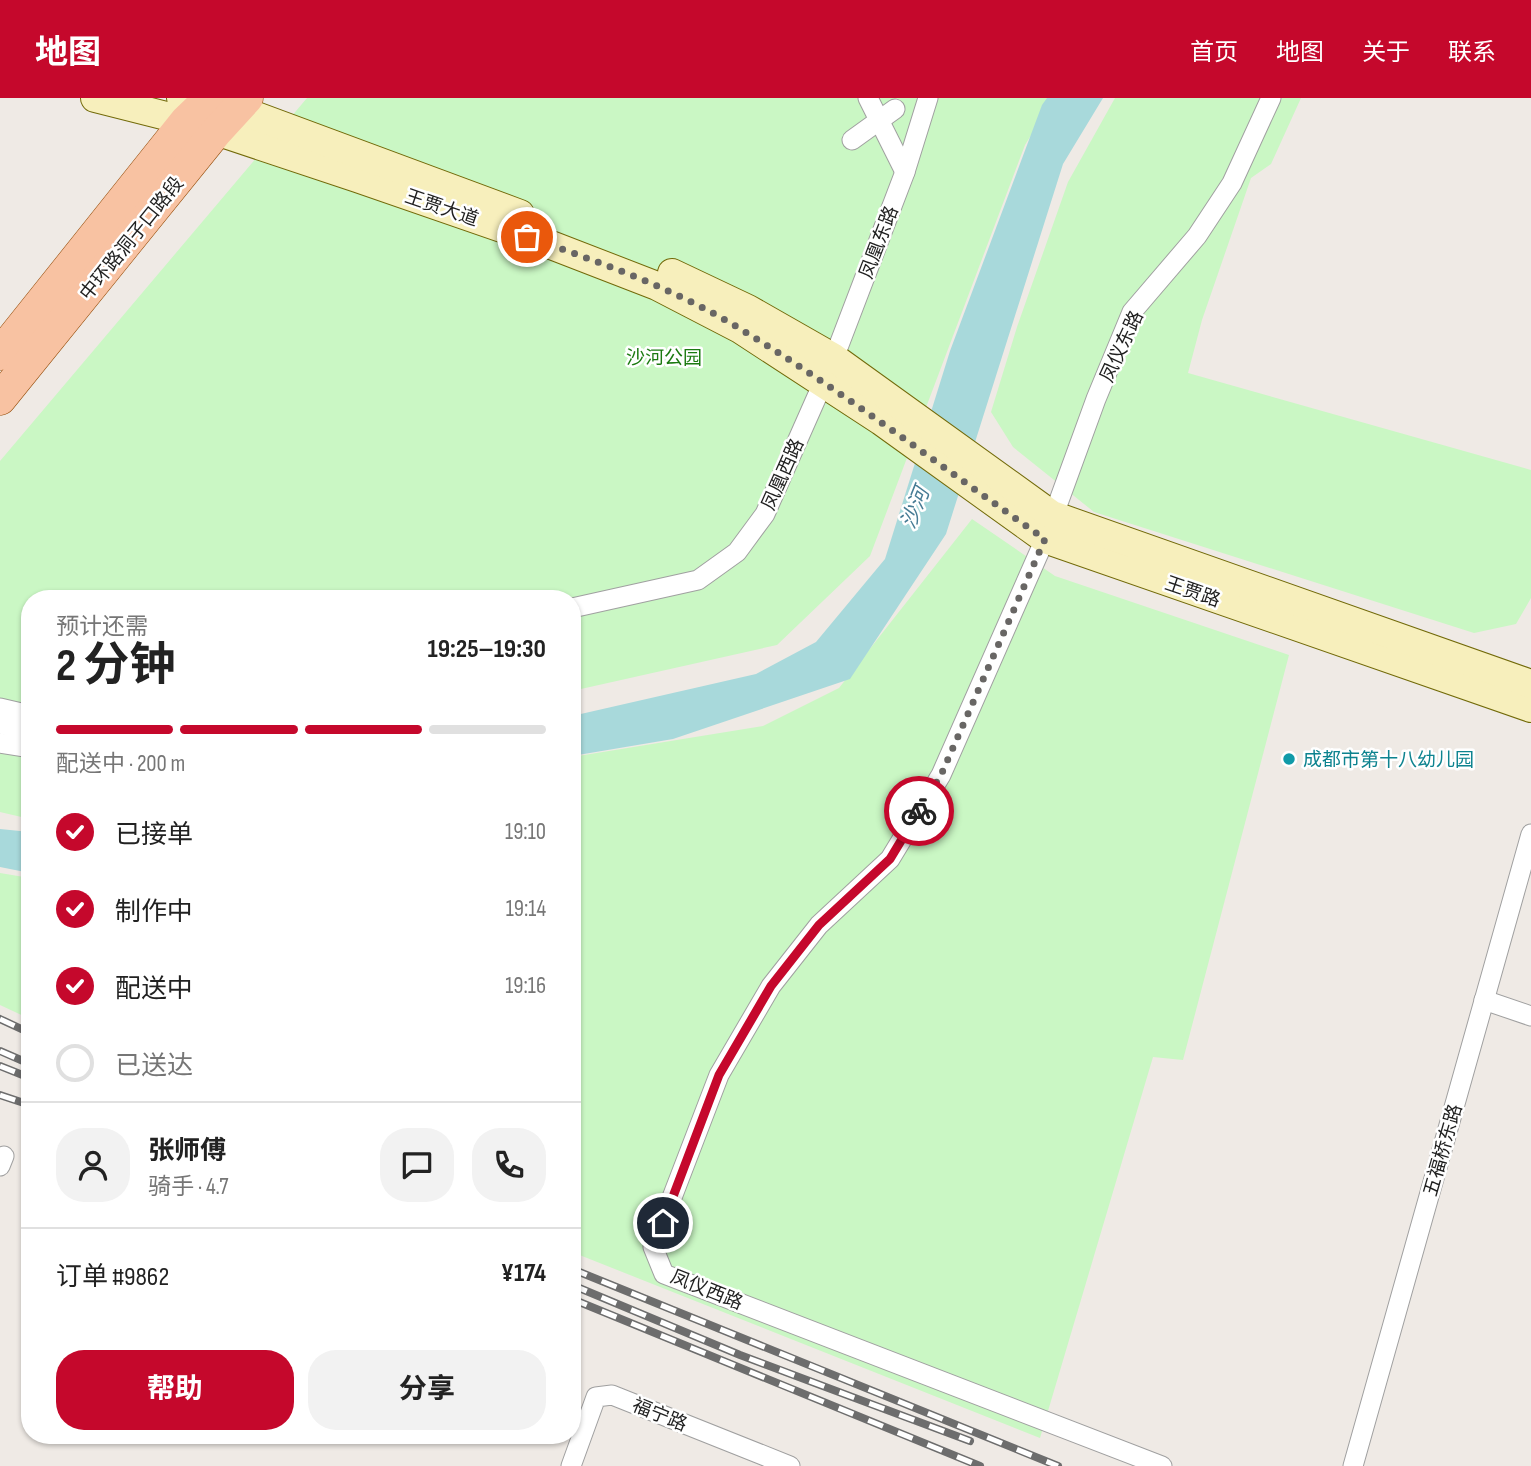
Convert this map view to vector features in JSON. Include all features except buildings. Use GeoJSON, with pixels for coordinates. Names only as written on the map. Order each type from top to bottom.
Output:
{"type":"FeatureCollection","features":[{"type":"Feature","properties":{"kind":"main road","name":"王贾大道"},"geometry":{"type":"LineString","coordinates":[[95,98],[211,105],[674,274],[748,309],[828,371],[886,409]]}},
{"type":"Feature","properties":{"kind":"main road","name":"中环路洞子口路段"},"geometry":{"type":"LineString","coordinates":[[5,377],[216,132],[211,105]]}},
{"type":"Feature","properties":{"kind":"main road","name":"中环路洞子口路段"},"geometry":{"type":"LineString","coordinates":[[5,377],[211,105]]}},
{"type":"Feature","properties":{"kind":"main road","name":"王贾大道"},"geometry":{"type":"LineString","coordinates":[[216,132],[538,240],[657,286],[828,371]]}},
{"type":"Feature","properties":{"kind":"main road","name":"王贾路"},"geometry":{"type":"LineString","coordinates":[[886,409],[1048,527],[1531,708]]}},
{"type":"Feature","properties":{"kind":"main road","name":"王贾路"},"geometry":{"type":"LineString","coordinates":[[1048,527],[1531,684]]}},
{"type":"Feature","properties":{"kind":"street"},"geometry":{"type":"LineString","coordinates":[[868,98],[888,109],[916,136]]}},
{"type":"Feature","properties":{"kind":"street","name":"凤凰东路"},"geometry":{"type":"LineString","coordinates":[[828,371],[905,172],[928,98]]}},
{"type":"Feature","properties":{"kind":"street","name":"凤仪东路"},"geometry":{"type":"LineString","coordinates":[[1048,527],[1132,312],[1197,236],[1232,183],[1271,98]]}},
{"type":"Feature","properties":{"kind":"street"},"geometry":{"type":"LineString","coordinates":[[852,140],[888,109]]}},
{"type":"Feature","properties":{"kind":"street"},"geometry":{"type":"LineString","coordinates":[[888,109],[905,172]]}},
{"type":"Feature","properties":{"kind":"street","name":"凤凰西路"},"geometry":{"type":"LineString","coordinates":[[581,606],[698,580],[737,552],[765,514],[828,371]]}},
{"type":"Feature","properties":{"kind":"street","name":"凤仪西路"},"geometry":{"type":"LineString","coordinates":[[1048,527],[941,775],[890,859],[819,925],[771,986],[719,1075],[653,1247],[664,1274],[1162,1466]]}},
{"type":"Feature","properties":{"kind":"street"},"geometry":{"type":"LineString","coordinates":[[0,708],[21,713]]}},
{"type":"Feature","properties":{"kind":"street"},"geometry":{"type":"LineString","coordinates":[[0,724],[21,730]]}},
{"type":"Feature","properties":{"kind":"street"},"geometry":{"type":"LineString","coordinates":[[0,743],[21,746]]}},
{"type":"Feature","properties":{"kind":"street","name":"五福桥东路"},"geometry":{"type":"LineString","coordinates":[[1353,1466],[1531,834]]}},
{"type":"Feature","properties":{"kind":"street"},"geometry":{"type":"LineString","coordinates":[[1484,1000],[1531,1016]]}},
{"type":"Feature","properties":{"kind":"street","name":"福宁路"},"geometry":{"type":"LineString","coordinates":[[581,1438],[596,1397],[612,1395],[790,1466]]}},
{"type":"Feature","properties":{"kind":"street","name":"福宁路"},"geometry":{"type":"LineString","coordinates":[[571,1466],[579,1444]]}},
{"type":"Feature","properties":{"kind":"green space","name":"沙河公园"},"geometry":{"type":"Polygon","coordinates":[[[307,98],[1054,98],[1025,145],[870,556],[777,645],[581,689],[581,590],[21,590],[21,817],[0,812],[0,461],[307,98]]]}},
{"type":"Feature","properties":{"kind":"green space"},"geometry":{"type":"Polygon","coordinates":[[[1115,98],[1301,98],[1271,164],[1251,178],[1202,320],[1188,373],[1531,470],[1531,598],[1516,624],[1474,633],[1094,512],[1013,447],[991,412],[1017,327],[1068,182],[1115,98]]]}},
{"type":"Feature","properties":{"kind":"green space"},"geometry":{"type":"Polygon","coordinates":[[[972,519],[1055,576],[1289,655],[1183,1060],[1153,1057],[1040,1438],[581,1256],[581,756],[763,726],[839,688],[972,519]]]}},
{"type":"Feature","properties":{"kind":"green space"},"geometry":{"type":"Polygon","coordinates":[[[0,873],[21,876],[21,1015],[0,1005],[0,873]]]}},
{"type":"Feature","properties":{"kind":"water","name":"沙河"},"geometry":{"type":"Polygon","coordinates":[[[1047,98],[1103,98],[1063,164],[946,534],[850,679],[673,739],[581,754],[581,714],[756,674],[816,642],[885,559],[950,351],[1042,105],[1047,98]]]}},
{"type":"Feature","properties":{"kind":"water"},"geometry":{"type":"Polygon","coordinates":[[[0,829],[21,831],[21,871],[0,867],[0,829]]]}},
{"type":"Feature","properties":{"kind":"railway"},"geometry":{"type":"LineString","coordinates":[[0,1019],[21,1029]]}},
{"type":"Feature","properties":{"kind":"railway"},"geometry":{"type":"LineString","coordinates":[[0,1051],[21,1060]]}},
{"type":"Feature","properties":{"kind":"railway"},"geometry":{"type":"LineString","coordinates":[[0,1066],[21,1074]]}},
{"type":"Feature","properties":{"kind":"railway"},"geometry":{"type":"LineString","coordinates":[[0,1095],[21,1102]]}},
{"type":"Feature","properties":{"kind":"railway"},"geometry":{"type":"LineString","coordinates":[[581,1273],[1058,1466]]}},
{"type":"Feature","properties":{"kind":"railway"},"geometry":{"type":"LineString","coordinates":[[581,1289],[740,1355],[970,1441]]}},
{"type":"Feature","properties":{"kind":"railway"},"geometry":{"type":"LineString","coordinates":[[581,1303],[980,1466]]}},
{"type":"Feature","properties":{"kind":"way so far"},"geometry":{"type":"LineString","coordinates":[[527,237],[657,286],[740,329],[881,421],[1045,539],[941,775],[919,811]]}},
{"type":"Feature","properties":{"kind":"place","name":"成都市第十八幼儿园"},"geometry":{"type":"Point","coordinates":[1289,759]}},
{"type":"Feature","properties":{"kind":"route"},"geometry":{"type":"LineString","coordinates":[[663,1223],[719,1075],[771,986],[819,925],[890,859],[919,811]]}}]}
